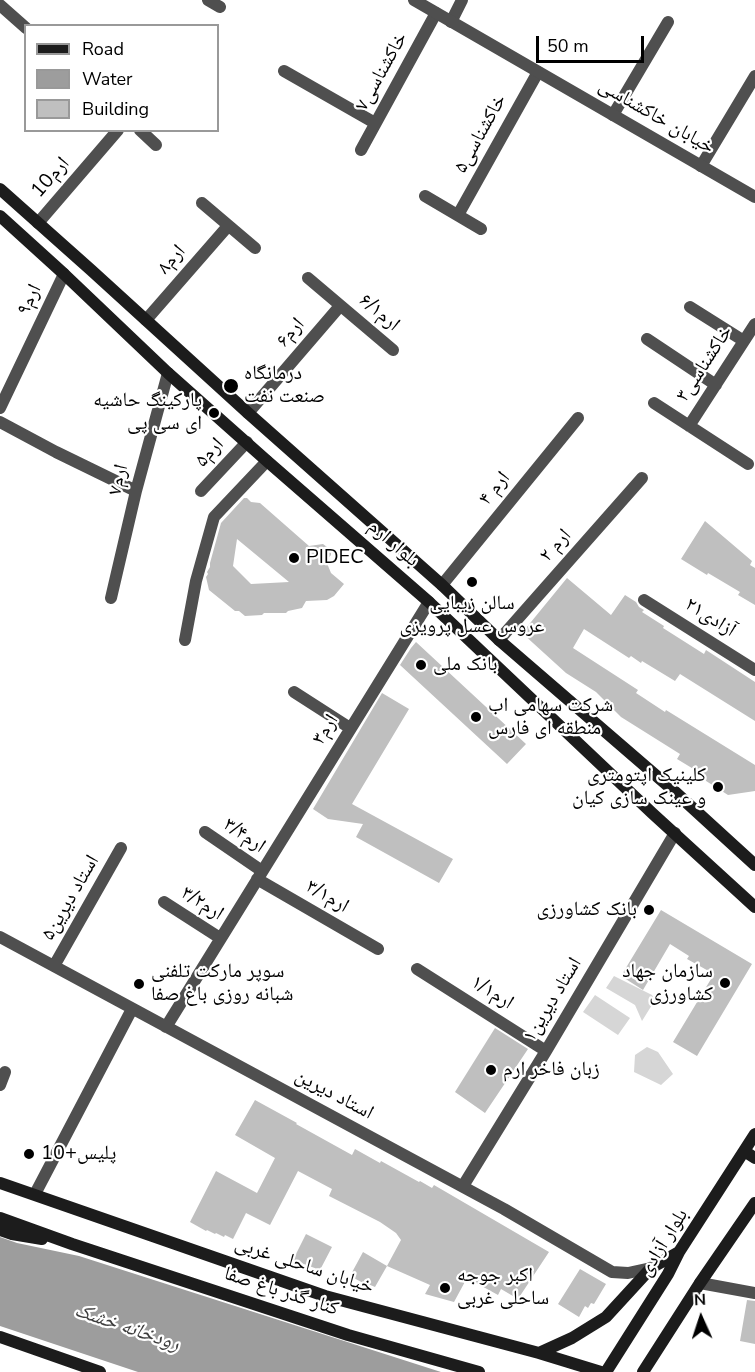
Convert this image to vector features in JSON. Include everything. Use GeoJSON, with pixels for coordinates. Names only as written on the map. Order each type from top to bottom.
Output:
{"type":"FeatureCollection","features":[{"type":"Feature","properties":{"kind":"main road","name":"بلوار ارم"},"geometry":{"type":"LineString","coordinates":[[0,189],[442,585],[499,640],[674,791],[755,866]]}},
{"type":"Feature","properties":{"kind":"main road","name":"بلوار ارم"},"geometry":{"type":"LineString","coordinates":[[0,216],[168,373],[429,602],[755,907]]}},
{"type":"Feature","properties":{"kind":"main road"},"geometry":{"type":"LineString","coordinates":[[76,285],[91,270]]}},
{"type":"Feature","properties":{"kind":"main road","name":"بلوار آزادی"},"geometry":{"type":"LineString","coordinates":[[606,1372],[668,1274],[679,1252],[750,1155],[755,1134]]}},
{"type":"Feature","properties":{"kind":"main road","name":"خیابان ساحلی غربی"},"geometry":{"type":"LineString","coordinates":[[0,1183],[325,1296],[539,1353],[601,1372]]}},
{"type":"Feature","properties":{"kind":"main road"},"geometry":{"type":"LineString","coordinates":[[643,1372],[755,1203]]}},
{"type":"Feature","properties":{"kind":"main road"},"geometry":{"type":"LineString","coordinates":[[0,1218],[72,1244]]}},
{"type":"Feature","properties":{"kind":"main road"},"geometry":{"type":"LineString","coordinates":[[0,1230],[72,1244]]}},
{"type":"Feature","properties":{"kind":"main road","name":"کنار گذر باغ صفا"},"geometry":{"type":"LineString","coordinates":[[72,1244],[348,1335],[479,1372]]}},
{"type":"Feature","properties":{"kind":"main road"},"geometry":{"type":"LineString","coordinates":[[539,1353],[572,1338],[606,1317],[651,1268],[679,1252]]}},
{"type":"Feature","properties":{"kind":"main road"},"geometry":{"type":"LineString","coordinates":[[0,1337],[100,1372]]}},
{"type":"Feature","properties":{"kind":"street"},"geometry":{"type":"LineString","coordinates":[[208,0],[220,7]]}},
{"type":"Feature","properties":{"kind":"street","name":"خیابان خاکشناسی"},"geometry":{"type":"LineString","coordinates":[[414,0],[755,197]]}},
{"type":"Feature","properties":{"kind":"street"},"geometry":{"type":"LineString","coordinates":[[451,22],[462,0]]}},
{"type":"Feature","properties":{"kind":"street"},"geometry":{"type":"LineString","coordinates":[[0,5],[24,26]]}},
{"type":"Feature","properties":{"kind":"street","name":"خاکشناسی۷"},"geometry":{"type":"LineString","coordinates":[[361,150],[436,13]]}},
{"type":"Feature","properties":{"kind":"street"},"geometry":{"type":"LineString","coordinates":[[613,115],[668,22]]}},
{"type":"Feature","properties":{"kind":"street"},"geometry":{"type":"LineString","coordinates":[[284,71],[375,123]]}},
{"type":"Feature","properties":{"kind":"street","name":"خاکشناسی۵"},"geometry":{"type":"LineString","coordinates":[[458,215],[538,72]]}},
{"type":"Feature","properties":{"kind":"street"},"geometry":{"type":"LineString","coordinates":[[701,166],[755,76]]}},
{"type":"Feature","properties":{"kind":"street","name":"ارم10"},"geometry":{"type":"LineString","coordinates":[[38,223],[116,132]]}},
{"type":"Feature","properties":{"kind":"street"},"geometry":{"type":"LineString","coordinates":[[142,132],[156,145]]}},
{"type":"Feature","properties":{"kind":"street"},"geometry":{"type":"LineString","coordinates":[[425,196],[481,229]]}},
{"type":"Feature","properties":{"kind":"street"},"geometry":{"type":"LineString","coordinates":[[202,203],[255,248]]}},
{"type":"Feature","properties":{"kind":"street","name":"ارم۸"},"geometry":{"type":"LineString","coordinates":[[146,320],[228,225]]}},
{"type":"Feature","properties":{"kind":"street","name":"ارم۹"},"geometry":{"type":"LineString","coordinates":[[0,408],[64,274]]}},
{"type":"Feature","properties":{"kind":"street","name":"۶/۱ارم"},"geometry":{"type":"LineString","coordinates":[[308,278],[393,350]]}},
{"type":"Feature","properties":{"kind":"street","name":"ارم۶"},"geometry":{"type":"LineString","coordinates":[[248,413],[340,306]]}},
{"type":"Feature","properties":{"kind":"street"},"geometry":{"type":"LineString","coordinates":[[690,307],[744,342]]}},
{"type":"Feature","properties":{"kind":"street","name":"خاکشناسی۳"},"geometry":{"type":"LineString","coordinates":[[688,426],[755,324]]}},
{"type":"Feature","properties":{"kind":"street"},"geometry":{"type":"LineString","coordinates":[[647,339],[716,385]]}},
{"type":"Feature","properties":{"kind":"street","name":"ارم۷"},"geometry":{"type":"LineString","coordinates":[[111,598],[136,491],[168,373]]}},
{"type":"Feature","properties":{"kind":"street"},"geometry":{"type":"LineString","coordinates":[[654,403],[748,464]]}},
{"type":"Feature","properties":{"kind":"street","name":"ارم ۴"},"geometry":{"type":"LineString","coordinates":[[442,585],[578,418]]}},
{"type":"Feature","properties":{"kind":"street"},"geometry":{"type":"LineString","coordinates":[[0,422],[136,491]]}},
{"type":"Feature","properties":{"kind":"street","name":"ارم۵"},"geometry":{"type":"LineString","coordinates":[[201,491],[247,442]]}},
{"type":"Feature","properties":{"kind":"street"},"geometry":{"type":"LineString","coordinates":[[184,640],[196,581],[214,517],[267,461]]}},
{"type":"Feature","properties":{"kind":"street","name":"ارم ۲"},"geometry":{"type":"LineString","coordinates":[[499,640],[642,478]]}},
{"type":"Feature","properties":{"kind":"street","name":"آزادی۲۱"},"geometry":{"type":"LineString","coordinates":[[644,600],[755,670]]}},
{"type":"Feature","properties":{"kind":"street","name":"ارم۳"},"geometry":{"type":"LineString","coordinates":[[166,1027],[429,602]]}},
{"type":"Feature","properties":{"kind":"street"},"geometry":{"type":"LineString","coordinates":[[294,692],[350,728]]}},
{"type":"Feature","properties":{"kind":"street","name":"۳/۴ارم"},"geometry":{"type":"LineString","coordinates":[[205,832],[260,875]]}},
{"type":"Feature","properties":{"kind":"street","name":"استاد دیرین۱"},"geometry":{"type":"LineString","coordinates":[[463,1186],[675,833]]}},
{"type":"Feature","properties":{"kind":"street","name":"استاد دیرین۵"},"geometry":{"type":"LineString","coordinates":[[54,966],[122,848]]}},
{"type":"Feature","properties":{"kind":"street","name":"۳/۱ارم"},"geometry":{"type":"LineString","coordinates":[[260,875],[378,949]]}},
{"type":"Feature","properties":{"kind":"street","name":"۳/۲ارم"},"geometry":{"type":"LineString","coordinates":[[164,902],[220,938]]}},
{"type":"Feature","properties":{"kind":"street","name":"استاد دیرین"},"geometry":{"type":"LineString","coordinates":[[0,938],[463,1186],[612,1272],[628,1273],[651,1268]]}},
{"type":"Feature","properties":{"kind":"street","name":"۱/۱ارم"},"geometry":{"type":"LineString","coordinates":[[417,969],[546,1051]]}},
{"type":"Feature","properties":{"kind":"street"},"geometry":{"type":"LineString","coordinates":[[35,1194],[132,1009]]}},
{"type":"Feature","properties":{"kind":"street"},"geometry":{"type":"LineString","coordinates":[[0,1085],[5,1072]]}},
{"type":"Feature","properties":{"kind":"street"},"geometry":{"type":"LineString","coordinates":[[700,1283],[755,1293]]}},
{"type":"Feature","properties":{"kind":"shaded area"},"geometry":{"type":"Polygon","coordinates":[[[614,976],[652,995],[655,1000],[642,1021],[635,1005],[606,988],[614,976]]]}},
{"type":"Feature","properties":{"kind":"shaded area"},"geometry":{"type":"Polygon","coordinates":[[[595,995],[630,1018],[618,1035],[583,1012],[595,995]]]}},
{"type":"Feature","properties":{"kind":"shaded area"},"geometry":{"type":"Polygon","coordinates":[[[647,1047],[658,1052],[673,1074],[661,1085],[634,1072],[635,1055],[647,1047]]]}},
{"type":"Feature","properties":{"kind":"water","name":"رودخانه خشک"},"geometry":{"type":"Polygon","coordinates":[[[0,1237],[17,1243],[79,1256],[441,1372],[138,1372],[0,1326],[0,1237]]]}},
{"type":"Feature","properties":{"kind":"building","name":"PIDEC"},"geometry":{"type":"Polygon","coordinates":[[[244,498],[260,503],[309,546],[323,544],[331,550],[331,555],[326,561],[331,573],[344,584],[334,596],[327,600],[306,601],[302,608],[286,613],[245,616],[235,611],[209,590],[206,577],[221,523],[244,498]],[[237,539],[233,566],[251,584],[289,582],[237,539]]]}},
{"type":"Feature","properties":{"kind":"building"},"geometry":{"type":"Polygon","coordinates":[[[705,521],[752,561],[750,565],[755,568],[755,605],[738,595],[740,592],[681,559],[705,521]]]}},
{"type":"Feature","properties":{"kind":"building"},"geometry":{"type":"Polygon","coordinates":[[[567,578],[611,615],[625,595],[644,610],[642,612],[664,626],[663,628],[704,654],[706,650],[755,682],[755,721],[680,674],[675,681],[642,661],[641,663],[631,656],[629,658],[584,629],[573,648],[638,690],[636,693],[665,712],[666,710],[755,765],[755,791],[728,795],[703,779],[705,776],[677,759],[680,754],[621,717],[596,692],[566,673],[522,633],[567,578]]]}},
{"type":"Feature","properties":{"kind":"building","name":"شرکت سهامی اب منطقه ای فارس"},"geometry":{"type":"Polygon","coordinates":[[[416,642],[526,744],[507,764],[400,665],[416,642]]]}},
{"type":"Feature","properties":{"kind":"building"},"geometry":{"type":"Polygon","coordinates":[[[382,693],[409,709],[352,804],[453,859],[439,883],[356,837],[363,824],[328,819],[313,809],[382,693]]]}},
{"type":"Feature","properties":{"kind":"building","name":"سازمان جهاد کشاورزی"},"geometry":{"type":"Polygon","coordinates":[[[661,910],[752,964],[697,1056],[673,1042],[714,974],[687,959],[689,956],[670,944],[643,990],[621,976],[661,910]]]}},
{"type":"Feature","properties":{"kind":"building","name":"زبان فاخر ارم"},"geometry":{"type":"Polygon","coordinates":[[[495,1028],[528,1049],[485,1113],[455,1092],[495,1028]]]}},
{"type":"Feature","properties":{"kind":"building"},"geometry":{"type":"Polygon","coordinates":[[[255,1100],[352,1155],[355,1149],[432,1188],[434,1185],[549,1252],[518,1299],[501,1289],[498,1295],[467,1278],[454,1302],[425,1294],[430,1285],[387,1266],[401,1240],[396,1233],[380,1222],[329,1196],[332,1189],[298,1171],[270,1225],[246,1213],[233,1239],[206,1231],[190,1222],[216,1171],[257,1193],[275,1158],[235,1135],[255,1100]]]}},
{"type":"Feature","properties":{"kind":"building"},"geometry":{"type":"Polygon","coordinates":[[[306,1234],[332,1247],[320,1270],[293,1260],[306,1234]]]}},
{"type":"Feature","properties":{"kind":"building"},"geometry":{"type":"Polygon","coordinates":[[[363,1252],[387,1266],[375,1287],[350,1276],[363,1252]]]}},
{"type":"Feature","properties":{"kind":"building"},"geometry":{"type":"Polygon","coordinates":[[[580,1269],[606,1284],[594,1304],[591,1303],[588,1308],[585,1306],[579,1317],[558,1304],[580,1269]]]}},
{"type":"Feature","properties":{"kind":"building"},"geometry":{"type":"Polygon","coordinates":[[[747,1300],[755,1301],[755,1344],[740,1341],[747,1300]]]}},
{"type":"Feature","properties":{"kind":"place","name":"درمانگاه صنعت نفت"},"geometry":{"type":"Point","coordinates":[231,386]}},
{"type":"Feature","properties":{"kind":"place","name":"پارکینگ حاشیه ای سی پی"},"geometry":{"type":"Point","coordinates":[214,413]}},
{"type":"Feature","properties":{"kind":"place","name":"PIDEC"},"geometry":{"type":"Point","coordinates":[294,558]}},
{"type":"Feature","properties":{"kind":"place","name":"سالن زیبایی عروس عسل پرويزی"},"geometry":{"type":"Point","coordinates":[472,582]}},
{"type":"Feature","properties":{"kind":"place","name":"بانک ملی"},"geometry":{"type":"Point","coordinates":[421,665]}},
{"type":"Feature","properties":{"kind":"place","name":"شرکت سهامی اب منطقه ای فارس"},"geometry":{"type":"Point","coordinates":[476,717]}},
{"type":"Feature","properties":{"kind":"place","name":"کلینیک اپتومتری و عینک سازی کیان"},"geometry":{"type":"Point","coordinates":[718,787]}},
{"type":"Feature","properties":{"kind":"place","name":"بانک کشاورزی"},"geometry":{"type":"Point","coordinates":[649,910]}},
{"type":"Feature","properties":{"kind":"place","name":"سازمان جهاد کشاورزی"},"geometry":{"type":"Point","coordinates":[725,983]}},
{"type":"Feature","properties":{"kind":"place","name":"سوپر مارکت تلفنی شبانه روزی باغ صفا"},"geometry":{"type":"Point","coordinates":[139,984]}},
{"type":"Feature","properties":{"kind":"place","name":"زبان فاخر ارم"},"geometry":{"type":"Point","coordinates":[491,1070]}},
{"type":"Feature","properties":{"kind":"place","name":"پلیس+10"},"geometry":{"type":"Point","coordinates":[29,1154]}},
{"type":"Feature","properties":{"kind":"place","name":"اکبر جوجه ساحلی غربی"},"geometry":{"type":"Point","coordinates":[445,1288]}}]}
